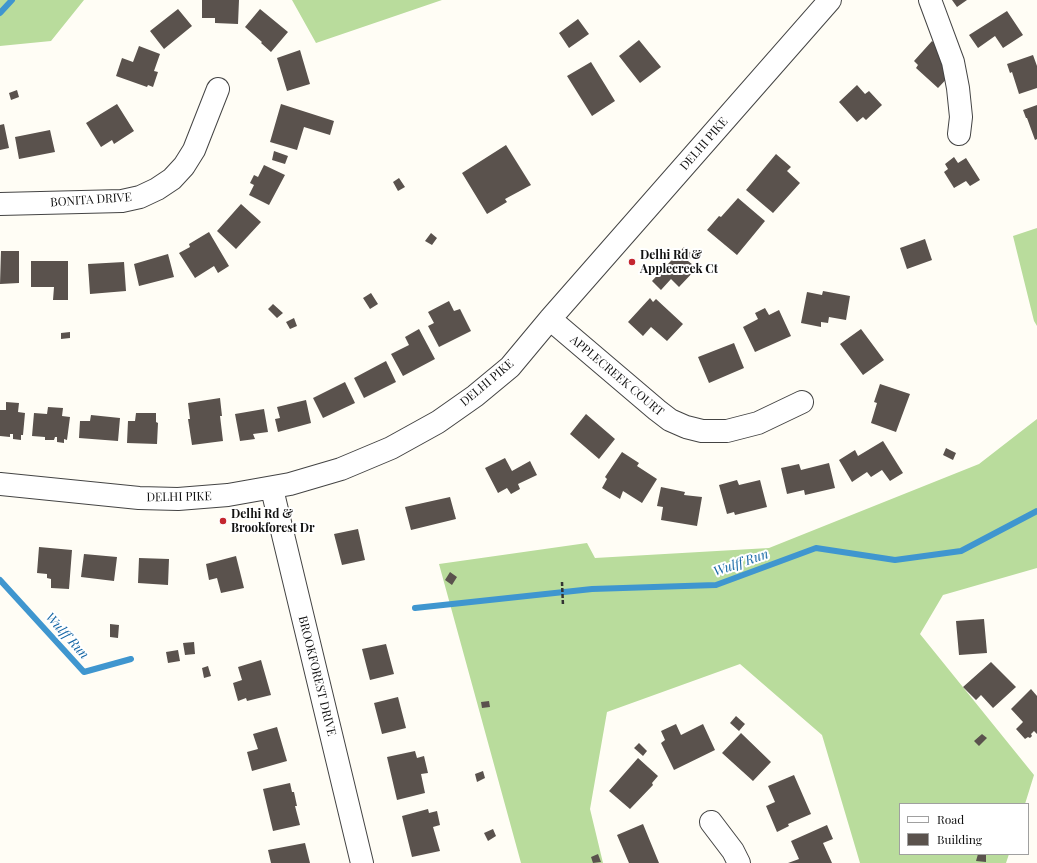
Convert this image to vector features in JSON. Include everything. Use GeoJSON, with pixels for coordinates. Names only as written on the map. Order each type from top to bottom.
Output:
{"type":"FeatureCollection","features":[{"type":"Feature","properties":{"kind":"street","name":"DELHI PIKE"},"geometry":{"type":"LineString","coordinates":[[0,484],[139,498],[178,499],[228,496],[290,484],[341,469],[391,448],[438,422],[475,396],[510,367],[550,319],[830,0]]}},
{"type":"Feature","properties":{"kind":"street"},"geometry":{"type":"LineString","coordinates":[[930,0],[953,62],[958,88],[960,117],[959,134]]}},
{"type":"Feature","properties":{"kind":"street","name":"BONITA DRIVE"},"geometry":{"type":"LineString","coordinates":[[0,204],[122,201],[140,197],[157,189],[172,179],[184,166],[194,150],[218,89]]}},
{"type":"Feature","properties":{"kind":"street","name":"APPLECREEK COURT"},"geometry":{"type":"LineString","coordinates":[[550,319],[656,410],[670,420],[686,427],[702,431],[727,431],[758,423],[802,402]]}},
{"type":"Feature","properties":{"kind":"street","name":"BROOKFOREST DRIVE"},"geometry":{"type":"LineString","coordinates":[[272,488],[362,863]]}},
{"type":"Feature","properties":{"kind":"street"},"geometry":{"type":"LineString","coordinates":[[710,822],[734,851],[739,863]]}},
{"type":"Feature","properties":{"kind":"path"},"geometry":{"type":"LineString","coordinates":[[562,582],[563,606]]}},
{"type":"Feature","properties":{"kind":"green space"},"geometry":{"type":"Polygon","coordinates":[[[0,0],[84,0],[51,41],[0,46],[0,0]]]}},
{"type":"Feature","properties":{"kind":"green space"},"geometry":{"type":"Polygon","coordinates":[[[292,0],[442,0],[316,43],[292,0]]]}},
{"type":"Feature","properties":{"kind":"green space"},"geometry":{"type":"Polygon","coordinates":[[[1037,228],[1037,326],[1034,321],[1013,236],[1037,228]]]}},
{"type":"Feature","properties":{"kind":"green space"},"geometry":{"type":"Polygon","coordinates":[[[1037,419],[1037,568],[943,595],[920,634],[1034,775],[1025,803],[899,803],[899,855],[1009,855],[1006,863],[860,863],[822,735],[740,664],[607,712],[590,809],[603,863],[521,863],[439,564],[587,543],[595,558],[769,548],[979,464],[1037,419]]]}},
{"type":"Feature","properties":{"kind":"building"},"geometry":{"type":"Polygon","coordinates":[[[202,0],[239,0],[238,24],[215,23],[215,18],[202,18],[202,0]]]}},
{"type":"Feature","properties":{"kind":"building"},"geometry":{"type":"Polygon","coordinates":[[[952,0],[967,0],[957,7],[952,0]]]}},
{"type":"Feature","properties":{"kind":"building"},"geometry":{"type":"Polygon","coordinates":[[[178,9],[192,26],[164,49],[150,31],[178,9]]]}},
{"type":"Feature","properties":{"kind":"building"},"geometry":{"type":"Polygon","coordinates":[[[260,9],[288,32],[271,52],[245,27],[260,9]]]}},
{"type":"Feature","properties":{"kind":"building"},"geometry":{"type":"Polygon","coordinates":[[[1007,11],[1023,35],[1003,48],[995,36],[978,48],[969,35],[1007,11]]]}},
{"type":"Feature","properties":{"kind":"building"},"geometry":{"type":"Polygon","coordinates":[[[578,19],[589,34],[569,48],[559,33],[578,19]]]}},
{"type":"Feature","properties":{"kind":"building"},"geometry":{"type":"Polygon","coordinates":[[[639,40],[661,67],[640,83],[619,56],[639,40]]]}},
{"type":"Feature","properties":{"kind":"building"},"geometry":{"type":"Polygon","coordinates":[[[932,41],[952,60],[954,71],[938,88],[916,68],[918,65],[914,61],[932,41]]]}},
{"type":"Feature","properties":{"kind":"building"},"geometry":{"type":"Polygon","coordinates":[[[139,46],[160,54],[154,71],[158,72],[153,87],[148,85],[147,87],[116,76],[122,58],[133,62],[139,46]]]}},
{"type":"Feature","properties":{"kind":"building"},"geometry":{"type":"Polygon","coordinates":[[[300,50],[310,84],[287,91],[277,58],[300,50]]]}},
{"type":"Feature","properties":{"kind":"building"},"geometry":{"type":"Polygon","coordinates":[[[1033,55],[1037,66],[1037,88],[1019,94],[1012,72],[1010,73],[1007,64],[1033,55]]]}},
{"type":"Feature","properties":{"kind":"building"},"geometry":{"type":"Polygon","coordinates":[[[591,62],[615,101],[592,116],[567,76],[591,62]]]}},
{"type":"Feature","properties":{"kind":"building"},"geometry":{"type":"Polygon","coordinates":[[[857,85],[865,94],[869,91],[882,105],[866,120],[863,117],[857,122],[839,102],[857,85]]]}},
{"type":"Feature","properties":{"kind":"building"},"geometry":{"type":"Polygon","coordinates":[[[17,90],[19,97],[11,100],[9,93],[17,90]]]}},
{"type":"Feature","properties":{"kind":"building"},"geometry":{"type":"Polygon","coordinates":[[[117,104],[134,131],[114,144],[112,140],[101,147],[86,123],[117,104]]]}},
{"type":"Feature","properties":{"kind":"building"},"geometry":{"type":"Polygon","coordinates":[[[281,104],[334,121],[330,135],[304,127],[297,150],[270,142],[281,104]]]}},
{"type":"Feature","properties":{"kind":"building"},"geometry":{"type":"Polygon","coordinates":[[[1037,105],[1037,139],[1035,140],[1023,110],[1037,105]]]}},
{"type":"Feature","properties":{"kind":"building"},"geometry":{"type":"Polygon","coordinates":[[[4,124],[9,148],[0,150],[0,125],[4,124]]]}},
{"type":"Feature","properties":{"kind":"building"},"geometry":{"type":"Polygon","coordinates":[[[50,130],[55,152],[19,159],[15,137],[50,130]]]}},
{"type":"Feature","properties":{"kind":"building"},"geometry":{"type":"Polygon","coordinates":[[[506,145],[531,185],[505,199],[507,202],[487,214],[462,173],[506,145]]]}},
{"type":"Feature","properties":{"kind":"building"},"geometry":{"type":"Polygon","coordinates":[[[274,151],[288,156],[285,164],[272,160],[274,151]]]}},
{"type":"Feature","properties":{"kind":"building"},"geometry":{"type":"Polygon","coordinates":[[[776,154],[791,167],[787,171],[800,183],[773,213],[746,190],[776,154]]]}},
{"type":"Feature","properties":{"kind":"building"},"geometry":{"type":"Polygon","coordinates":[[[954,157],[958,163],[966,158],[980,180],[970,186],[966,181],[954,188],[944,172],[948,169],[945,164],[954,157]]]}},
{"type":"Feature","properties":{"kind":"building"},"geometry":{"type":"Polygon","coordinates":[[[264,165],[285,175],[269,205],[249,195],[254,185],[250,183],[254,175],[258,177],[264,165]]]}},
{"type":"Feature","properties":{"kind":"building"},"geometry":{"type":"Polygon","coordinates":[[[399,178],[405,187],[398,191],[393,182],[399,178]]]}},
{"type":"Feature","properties":{"kind":"building"},"geometry":{"type":"Polygon","coordinates":[[[738,198],[765,221],[737,255],[707,230],[738,198]]]}},
{"type":"Feature","properties":{"kind":"building"},"geometry":{"type":"Polygon","coordinates":[[[241,204],[261,222],[236,249],[217,231],[241,204]]]}},
{"type":"Feature","properties":{"kind":"building"},"geometry":{"type":"Polygon","coordinates":[[[209,232],[229,266],[218,273],[214,266],[195,278],[179,253],[190,247],[189,244],[209,232]]]}},
{"type":"Feature","properties":{"kind":"building"},"geometry":{"type":"Polygon","coordinates":[[[431,233],[437,238],[432,245],[425,241],[431,233]]]}},
{"type":"Feature","properties":{"kind":"building"},"geometry":{"type":"Polygon","coordinates":[[[925,239],[932,260],[907,269],[900,248],[925,239]]]}},
{"type":"Feature","properties":{"kind":"building"},"geometry":{"type":"Polygon","coordinates":[[[684,247],[693,255],[688,261],[697,268],[679,287],[671,279],[661,290],[652,281],[684,247]]]}},
{"type":"Feature","properties":{"kind":"building"},"geometry":{"type":"Polygon","coordinates":[[[1,251],[19,251],[19,283],[0,284],[1,251]]]}},
{"type":"Feature","properties":{"kind":"building"},"geometry":{"type":"Polygon","coordinates":[[[168,254],[174,277],[139,286],[134,264],[168,254]]]}},
{"type":"Feature","properties":{"kind":"building"},"geometry":{"type":"Polygon","coordinates":[[[31,261],[68,261],[68,300],[53,300],[54,287],[31,287],[31,261]]]}},
{"type":"Feature","properties":{"kind":"building"},"geometry":{"type":"Polygon","coordinates":[[[124,262],[126,291],[90,294],[88,264],[124,262]]]}},
{"type":"Feature","properties":{"kind":"building"},"geometry":{"type":"Polygon","coordinates":[[[823,291],[850,296],[846,320],[829,317],[828,323],[821,322],[821,327],[801,323],[807,292],[822,295],[823,291]]]}},
{"type":"Feature","properties":{"kind":"building"},"geometry":{"type":"Polygon","coordinates":[[[371,293],[378,304],[370,309],[363,298],[371,293]]]}},
{"type":"Feature","properties":{"kind":"building"},"geometry":{"type":"Polygon","coordinates":[[[650,298],[653,302],[656,299],[683,324],[667,341],[651,327],[643,336],[628,322],[650,298]]]}},
{"type":"Feature","properties":{"kind":"building"},"geometry":{"type":"Polygon","coordinates":[[[449,301],[454,311],[460,309],[471,331],[439,347],[428,326],[434,323],[428,312],[449,301]]]}},
{"type":"Feature","properties":{"kind":"building"},"geometry":{"type":"Polygon","coordinates":[[[273,304],[283,313],[277,318],[268,309],[273,304]]]}},
{"type":"Feature","properties":{"kind":"building"},"geometry":{"type":"Polygon","coordinates":[[[765,308],[769,315],[779,310],[791,336],[755,352],[743,327],[758,319],[755,313],[765,308]]]}},
{"type":"Feature","properties":{"kind":"building"},"geometry":{"type":"Polygon","coordinates":[[[294,318],[297,326],[290,329],[286,322],[294,318]]]}},
{"type":"Feature","properties":{"kind":"building"},"geometry":{"type":"Polygon","coordinates":[[[419,329],[435,359],[403,376],[391,354],[409,345],[405,337],[419,329]]]}},
{"type":"Feature","properties":{"kind":"building"},"geometry":{"type":"Polygon","coordinates":[[[861,329],[884,360],[863,375],[840,344],[861,329]]]}},
{"type":"Feature","properties":{"kind":"building"},"geometry":{"type":"Polygon","coordinates":[[[70,332],[70,338],[61,339],[61,333],[70,332]]]}},
{"type":"Feature","properties":{"kind":"building"},"geometry":{"type":"Polygon","coordinates":[[[734,343],[744,368],[709,383],[698,357],[734,343]]]}},
{"type":"Feature","properties":{"kind":"building"},"geometry":{"type":"Polygon","coordinates":[[[386,361],[396,382],[364,398],[354,378],[386,361]]]}},
{"type":"Feature","properties":{"kind":"building"},"geometry":{"type":"Polygon","coordinates":[[[345,382],[355,403],[323,418],[313,398],[345,382]]]}},
{"type":"Feature","properties":{"kind":"building"},"geometry":{"type":"Polygon","coordinates":[[[880,384],[910,394],[896,432],[871,423],[877,403],[874,402],[880,384]]]}},
{"type":"Feature","properties":{"kind":"building"},"geometry":{"type":"Polygon","coordinates":[[[220,398],[222,416],[220,416],[223,441],[192,445],[188,419],[190,419],[188,403],[220,398]]]}},
{"type":"Feature","properties":{"kind":"building"},"geometry":{"type":"Polygon","coordinates":[[[306,400],[311,423],[278,432],[275,419],[280,418],[277,407],[306,400]]]}},
{"type":"Feature","properties":{"kind":"building"},"geometry":{"type":"Polygon","coordinates":[[[6,402],[19,403],[18,412],[25,413],[23,435],[21,435],[21,440],[13,439],[13,434],[10,434],[10,437],[0,436],[0,410],[6,410],[6,402]]]}},
{"type":"Feature","properties":{"kind":"building"},"geometry":{"type":"Polygon","coordinates":[[[48,407],[63,408],[62,416],[70,417],[67,440],[64,439],[64,443],[57,442],[57,437],[55,437],[54,440],[45,440],[45,437],[32,436],[34,413],[47,414],[48,407]]]}},
{"type":"Feature","properties":{"kind":"building"},"geometry":{"type":"Polygon","coordinates":[[[264,409],[268,432],[253,434],[255,439],[240,441],[235,414],[264,409]]]}},
{"type":"Feature","properties":{"kind":"building"},"geometry":{"type":"Polygon","coordinates":[[[136,413],[156,413],[156,422],[158,423],[157,444],[127,443],[128,421],[135,421],[136,413]]]}},
{"type":"Feature","properties":{"kind":"building"},"geometry":{"type":"Polygon","coordinates":[[[586,414],[615,439],[599,459],[570,434],[586,414]]]}},
{"type":"Feature","properties":{"kind":"building"},"geometry":{"type":"Polygon","coordinates":[[[91,415],[120,418],[118,441],[79,438],[80,421],[90,421],[91,415]]]}},
{"type":"Feature","properties":{"kind":"building"},"geometry":{"type":"Polygon","coordinates":[[[883,441],[903,473],[890,481],[882,470],[871,477],[867,472],[852,482],[839,460],[855,450],[858,456],[883,441]]]}},
{"type":"Feature","properties":{"kind":"building"},"geometry":{"type":"Polygon","coordinates":[[[946,448],[956,453],[953,460],[943,455],[946,448]]]}},
{"type":"Feature","properties":{"kind":"building"},"geometry":{"type":"Polygon","coordinates":[[[622,452],[639,463],[637,466],[657,479],[642,503],[623,491],[620,499],[602,488],[607,479],[605,477],[622,452]]]}},
{"type":"Feature","properties":{"kind":"building"},"geometry":{"type":"Polygon","coordinates":[[[505,458],[512,471],[530,461],[537,475],[518,484],[520,489],[511,494],[507,488],[498,493],[485,468],[505,458]]]}},
{"type":"Feature","properties":{"kind":"building"},"geometry":{"type":"Polygon","coordinates":[[[829,463],[835,488],[805,495],[804,490],[787,494],[781,468],[799,464],[801,470],[829,463]]]}},
{"type":"Feature","properties":{"kind":"building"},"geometry":{"type":"Polygon","coordinates":[[[737,480],[739,485],[760,480],[767,507],[735,515],[734,512],[727,514],[719,485],[737,480]]]}},
{"type":"Feature","properties":{"kind":"building"},"geometry":{"type":"Polygon","coordinates":[[[661,487],[685,492],[684,495],[702,497],[697,526],[661,520],[663,507],[657,506],[661,487]]]}},
{"type":"Feature","properties":{"kind":"building"},"geometry":{"type":"Polygon","coordinates":[[[450,497],[456,519],[411,530],[405,507],[450,497]]]}},
{"type":"Feature","properties":{"kind":"building"},"geometry":{"type":"Polygon","coordinates":[[[358,529],[365,560],[342,565],[334,534],[358,529]]]}},
{"type":"Feature","properties":{"kind":"building"},"geometry":{"type":"Polygon","coordinates":[[[39,547],[72,550],[69,589],[51,588],[51,579],[47,578],[47,574],[37,573],[39,547]]]}},
{"type":"Feature","properties":{"kind":"building"},"geometry":{"type":"Polygon","coordinates":[[[84,554],[117,557],[114,581],[81,577],[84,554]]]}},
{"type":"Feature","properties":{"kind":"building"},"geometry":{"type":"Polygon","coordinates":[[[236,556],[244,588],[221,593],[217,578],[209,580],[206,564],[236,556]]]}},
{"type":"Feature","properties":{"kind":"building"},"geometry":{"type":"Polygon","coordinates":[[[139,558],[169,559],[168,585],[138,583],[139,558]]]}},
{"type":"Feature","properties":{"kind":"building"},"geometry":{"type":"Polygon","coordinates":[[[450,572],[457,577],[452,585],[445,580],[450,572]]]}},
{"type":"Feature","properties":{"kind":"building"},"geometry":{"type":"Polygon","coordinates":[[[984,619],[987,653],[959,655],[956,621],[984,619]]]}},
{"type":"Feature","properties":{"kind":"building"},"geometry":{"type":"Polygon","coordinates":[[[110,624],[119,625],[118,638],[110,637],[110,624]]]}},
{"type":"Feature","properties":{"kind":"building"},"geometry":{"type":"Polygon","coordinates":[[[194,642],[195,654],[185,655],[183,643],[194,642]]]}},
{"type":"Feature","properties":{"kind":"building"},"geometry":{"type":"Polygon","coordinates":[[[386,644],[394,674],[370,680],[362,649],[386,644]]]}},
{"type":"Feature","properties":{"kind":"building"},"geometry":{"type":"Polygon","coordinates":[[[178,650],[180,661],[168,663],[166,652],[178,650]]]}},
{"type":"Feature","properties":{"kind":"building"},"geometry":{"type":"Polygon","coordinates":[[[261,660],[271,695],[247,701],[246,698],[238,701],[233,683],[242,680],[238,667],[261,660]]]}},
{"type":"Feature","properties":{"kind":"building"},"geometry":{"type":"Polygon","coordinates":[[[991,662],[1016,687],[993,708],[981,695],[976,700],[963,687],[991,662]]]}},
{"type":"Feature","properties":{"kind":"building"},"geometry":{"type":"Polygon","coordinates":[[[208,666],[211,676],[204,678],[202,668],[208,666]]]}},
{"type":"Feature","properties":{"kind":"building"},"geometry":{"type":"Polygon","coordinates":[[[1031,689],[1037,696],[1037,734],[1034,731],[1030,738],[1028,737],[1025,739],[1016,729],[1023,722],[1011,709],[1031,689]]]}},
{"type":"Feature","properties":{"kind":"building"},"geometry":{"type":"Polygon","coordinates":[[[398,697],[406,728],[382,734],[374,703],[398,697]]]}},
{"type":"Feature","properties":{"kind":"building"},"geometry":{"type":"Polygon","coordinates":[[[489,701],[490,707],[482,708],[481,702],[489,701]]]}},
{"type":"Feature","properties":{"kind":"building"},"geometry":{"type":"Polygon","coordinates":[[[736,716],[745,724],[739,731],[730,723],[736,716]]]}},
{"type":"Feature","properties":{"kind":"building"},"geometry":{"type":"Polygon","coordinates":[[[676,724],[681,735],[703,724],[715,750],[674,770],[661,743],[665,740],[661,731],[676,724]]]}},
{"type":"Feature","properties":{"kind":"building"},"geometry":{"type":"Polygon","coordinates":[[[277,727],[287,761],[252,771],[247,752],[258,749],[253,734],[277,727]]]}},
{"type":"Feature","properties":{"kind":"building"},"geometry":{"type":"Polygon","coordinates":[[[741,733],[771,762],[753,781],[722,753],[741,733]]]}},
{"type":"Feature","properties":{"kind":"building"},"geometry":{"type":"Polygon","coordinates":[[[982,734],[987,738],[979,746],[974,741],[982,734]]]}},
{"type":"Feature","properties":{"kind":"building"},"geometry":{"type":"Polygon","coordinates":[[[639,743],[647,751],[643,756],[634,748],[639,743]]]}},
{"type":"Feature","properties":{"kind":"building"},"geometry":{"type":"Polygon","coordinates":[[[415,751],[417,758],[424,756],[428,773],[421,774],[425,793],[397,800],[387,757],[415,751]]]}},
{"type":"Feature","properties":{"kind":"building"},"geometry":{"type":"Polygon","coordinates":[[[638,758],[658,776],[652,783],[653,785],[630,809],[609,791],[638,758]]]}},
{"type":"Feature","properties":{"kind":"building"},"geometry":{"type":"Polygon","coordinates":[[[483,771],[485,778],[477,782],[475,774],[483,771]]]}},
{"type":"Feature","properties":{"kind":"building"},"geometry":{"type":"Polygon","coordinates":[[[794,775],[811,814],[788,824],[789,826],[777,832],[766,806],[775,802],[768,786],[794,775]]]}},
{"type":"Feature","properties":{"kind":"building"},"geometry":{"type":"Polygon","coordinates":[[[290,783],[292,792],[294,792],[297,806],[295,806],[300,825],[273,831],[263,789],[290,783]]]}},
{"type":"Feature","properties":{"kind":"building"},"geometry":{"type":"Polygon","coordinates":[[[428,809],[429,813],[437,811],[440,825],[433,827],[440,851],[412,857],[402,816],[428,809]]]}},
{"type":"Feature","properties":{"kind":"building"},"geometry":{"type":"Polygon","coordinates":[[[643,824],[659,863],[629,863],[617,835],[643,824]]]}},
{"type":"Feature","properties":{"kind":"building"},"geometry":{"type":"Polygon","coordinates":[[[827,825],[833,839],[823,843],[832,863],[788,863],[799,859],[791,841],[827,825]]]}},
{"type":"Feature","properties":{"kind":"building"},"geometry":{"type":"Polygon","coordinates":[[[493,829],[496,836],[488,841],[484,833],[493,829]]]}},
{"type":"Feature","properties":{"kind":"building"},"geometry":{"type":"Polygon","coordinates":[[[305,843],[310,863],[271,863],[268,850],[305,843]]]}},
{"type":"Feature","properties":{"kind":"building"},"geometry":{"type":"Polygon","coordinates":[[[598,854],[601,862],[593,863],[591,857],[598,854]]]}},
{"type":"Feature","properties":{"kind":"building"},"geometry":{"type":"Polygon","coordinates":[[[978,855],[986,855],[986,862],[976,861],[978,855]]]}},
{"type":"Feature","properties":{"kind":"waterway"},"geometry":{"type":"LineString","coordinates":[[0,13],[12,0]]}},
{"type":"Feature","properties":{"kind":"waterway","name":"Wulff Run"},"geometry":{"type":"LineString","coordinates":[[415,608],[592,589],[716,585],[816,548],[895,560],[961,551],[1037,511]]}},
{"type":"Feature","properties":{"kind":"waterway","name":"Wulff Run"},"geometry":{"type":"LineString","coordinates":[[0,580],[84,672],[131,659]]}},
{"type":"Feature","properties":{"kind":"place","name":"Delhi Rd & Applecreek Ct"},"geometry":{"type":"Point","coordinates":[632,262]}},
{"type":"Feature","properties":{"kind":"place","name":"Delhi Rd & Brookforest Dr"},"geometry":{"type":"Point","coordinates":[223,521]}}]}
